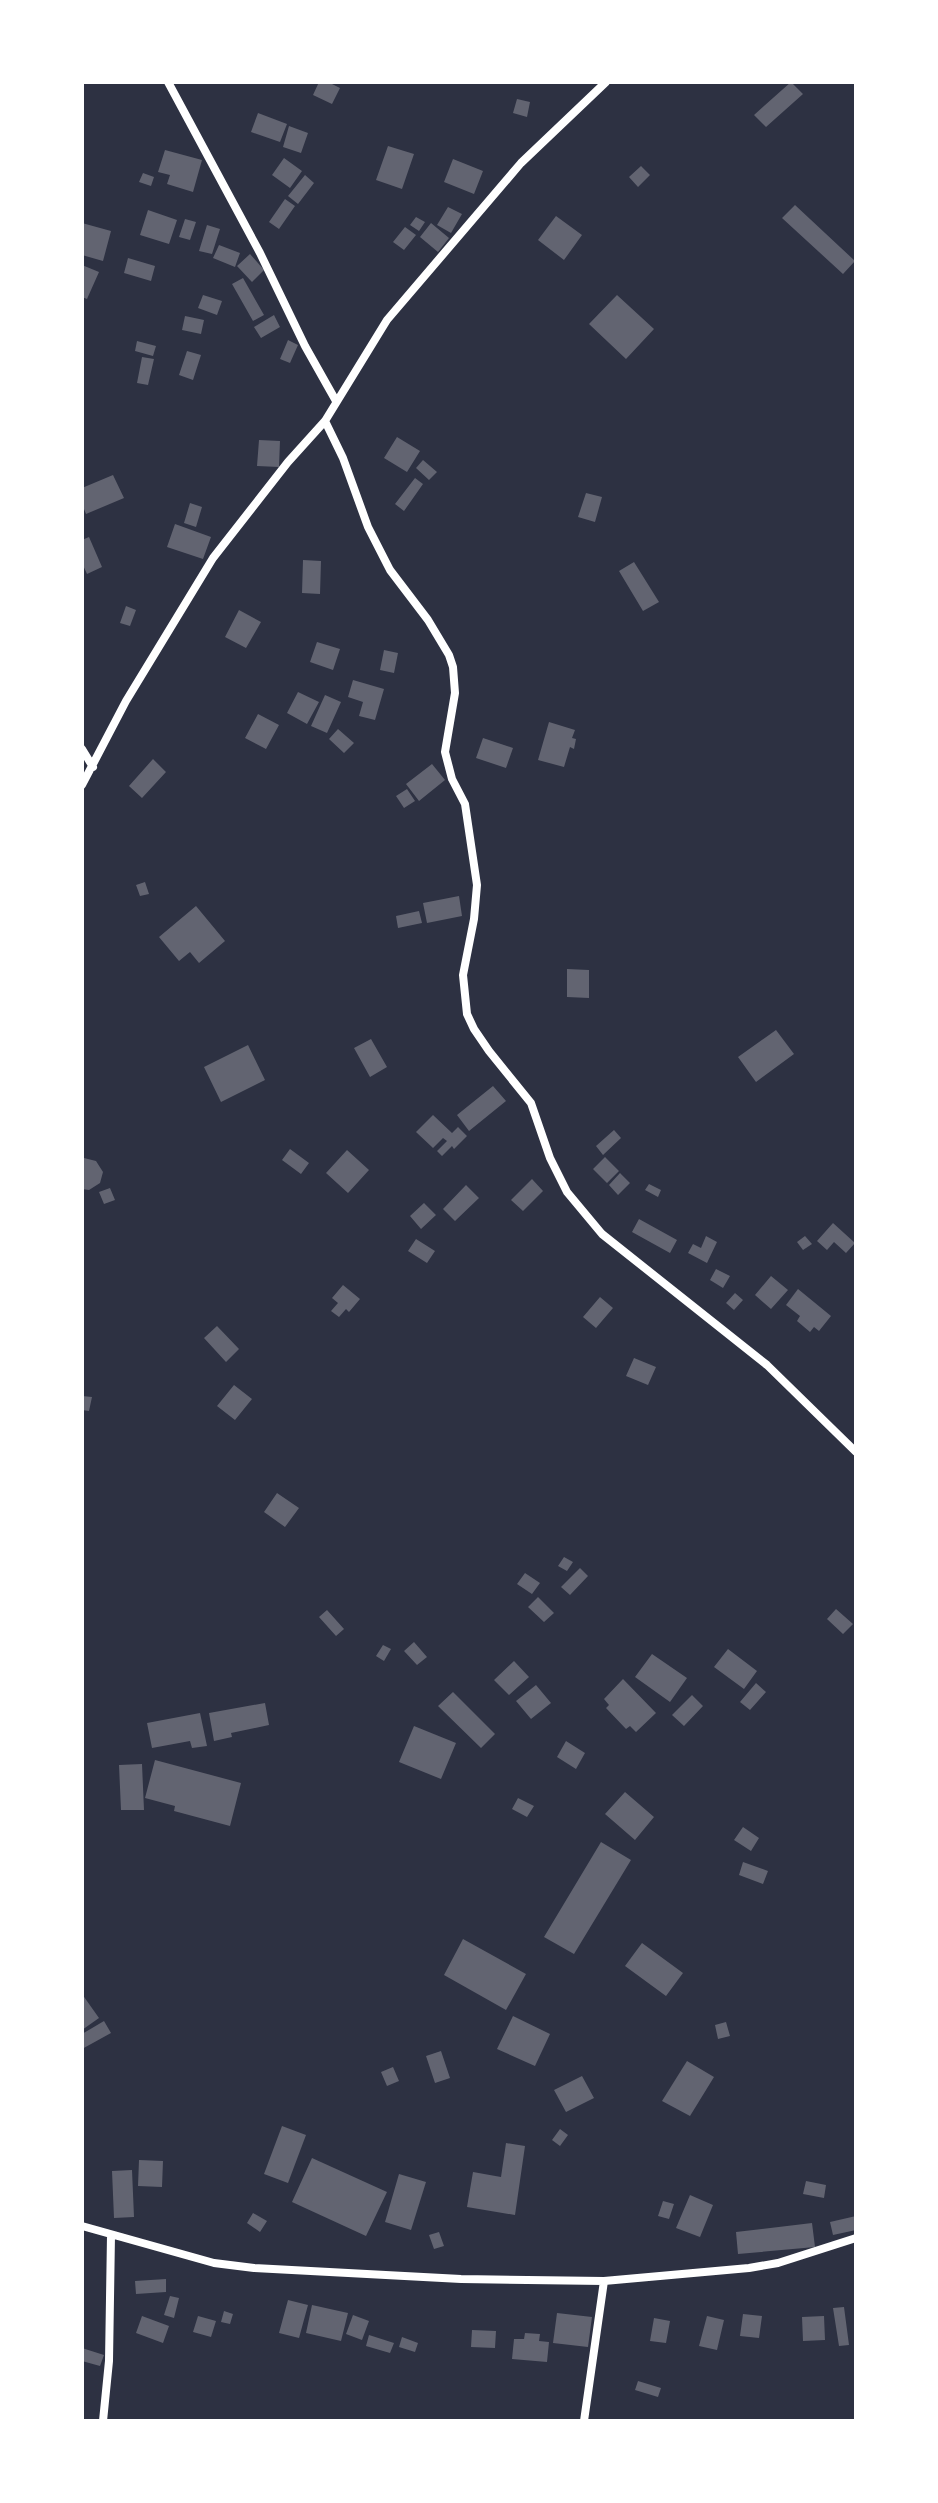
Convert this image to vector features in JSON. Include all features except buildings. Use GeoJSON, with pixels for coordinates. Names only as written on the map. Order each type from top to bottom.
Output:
{"type":"FeatureCollection","features":[{"type":"Feature","properties":{"kind":"street"},"geometry":{"type":"LineString","coordinates":[[168,82],[336,401]]}},
{"type":"Feature","properties":{"kind":"street"},"geometry":{"type":"LineString","coordinates":[[82,785],[126,701],[213,558],[288,462],[325,421],[387,320],[521,163],[606,82]]}},
{"type":"Feature","properties":{"kind":"street"},"geometry":{"type":"LineString","coordinates":[[325,421],[343,458],[368,527],[390,570],[428,620],[453,667],[455,693],[445,752],[452,779],[465,804],[477,885],[463,975],[467,1014],[474,1029],[531,1103],[550,1158],[567,1192],[602,1234],[767,1365],[856,1452]]}},
{"type":"Feature","properties":{"kind":"street"},"geometry":{"type":"LineString","coordinates":[[82,749],[93,767]]}},
{"type":"Feature","properties":{"kind":"street"},"geometry":{"type":"LineString","coordinates":[[82,2226],[214,2263],[254,2268],[461,2279],[604,2281],[764,2266],[856,2238]]}},
{"type":"Feature","properties":{"kind":"street"},"geometry":{"type":"LineString","coordinates":[[103,2421],[109,2361],[111,2235]]}},
{"type":"Feature","properties":{"kind":"street"},"geometry":{"type":"LineString","coordinates":[[584,2421],[604,2281]]}}]}
